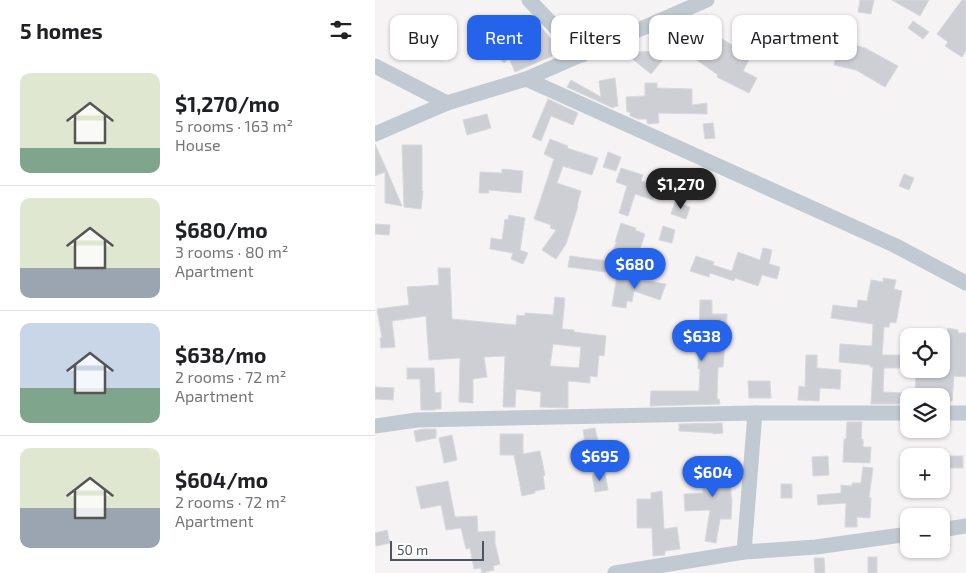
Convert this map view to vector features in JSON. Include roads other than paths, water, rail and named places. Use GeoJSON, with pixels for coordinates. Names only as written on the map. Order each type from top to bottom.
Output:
{"type":"FeatureCollection","features":[{"type":"Feature","properties":{"kind":"street"},"geometry":{"type":"LineString","coordinates":[[529,0],[551,23]]}},
{"type":"Feature","properties":{"kind":"street"},"geometry":{"type":"LineString","coordinates":[[639,30],[707,0]]}},
{"type":"Feature","properties":{"kind":"street"},"geometry":{"type":"LineString","coordinates":[[375,134],[447,103],[526,79],[570,60]]}},
{"type":"Feature","properties":{"kind":"street"},"geometry":{"type":"LineString","coordinates":[[375,66],[447,103]]}},
{"type":"Feature","properties":{"kind":"street"},"geometry":{"type":"LineString","coordinates":[[526,79],[885,241],[966,284]]}},
{"type":"Feature","properties":{"kind":"street"},"geometry":{"type":"LineString","coordinates":[[744,552],[755,413]]}},
{"type":"Feature","properties":{"kind":"street"},"geometry":{"type":"LineString","coordinates":[[375,426],[417,420],[755,413],[900,413]]}},
{"type":"Feature","properties":{"kind":"street"},"geometry":{"type":"LineString","coordinates":[[950,413],[966,413]]}},
{"type":"Feature","properties":{"kind":"street"},"geometry":{"type":"LineString","coordinates":[[950,529],[966,526]]}},
{"type":"Feature","properties":{"kind":"street"},"geometry":{"type":"LineString","coordinates":[[615,573],[744,552],[816,547],[900,535]]}}]}
